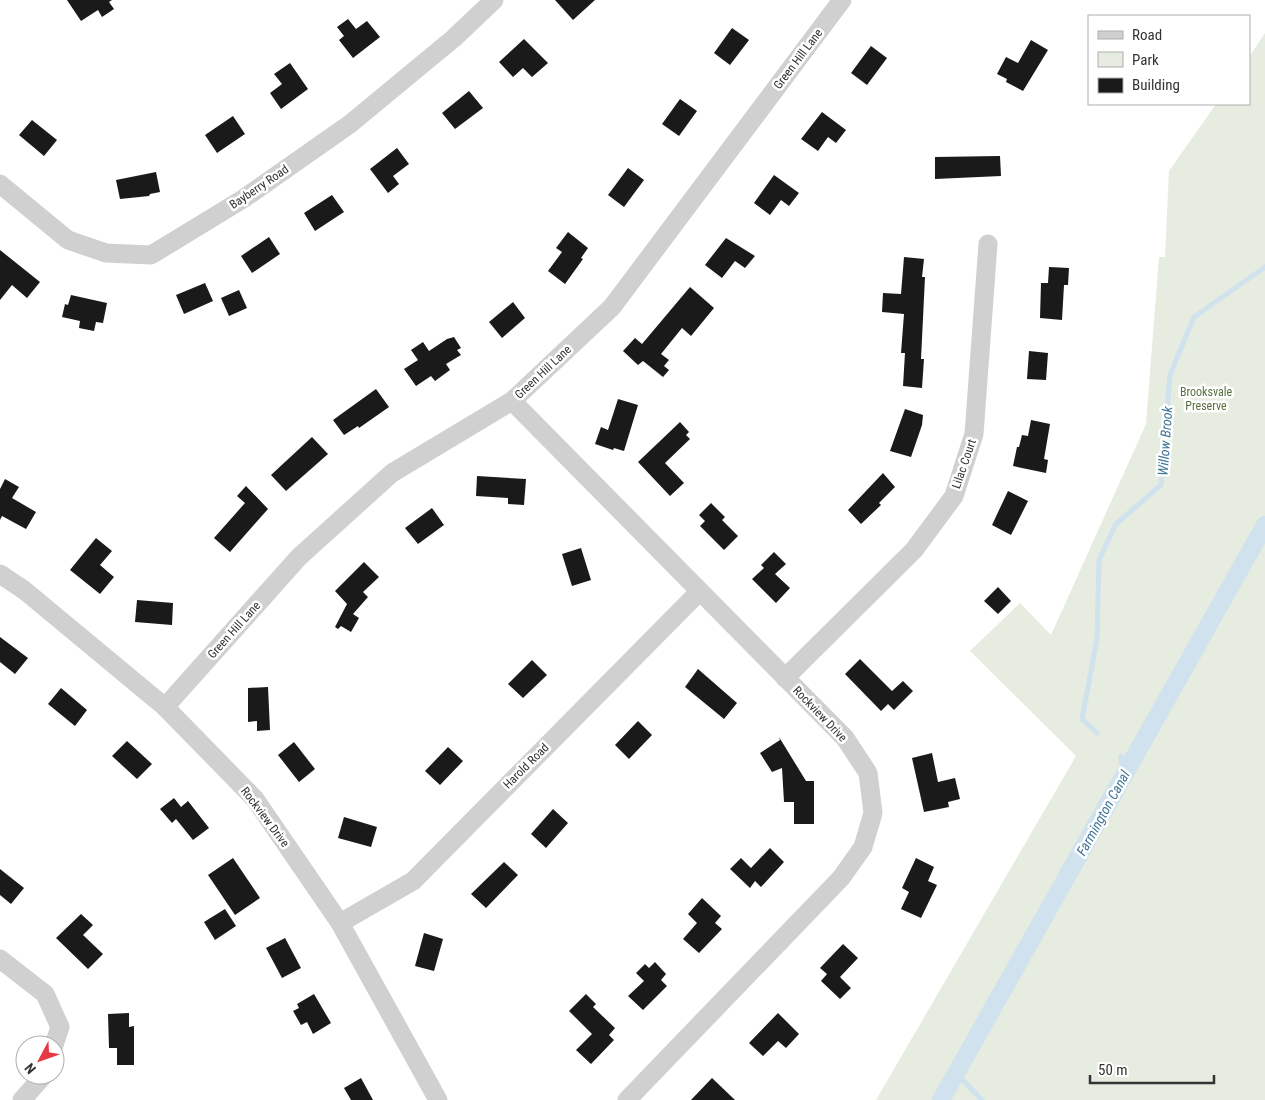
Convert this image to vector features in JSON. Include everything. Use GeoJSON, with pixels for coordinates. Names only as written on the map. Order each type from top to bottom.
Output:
{"type":"FeatureCollection","features":[{"type":"Feature","properties":{"kind":"street","name":"Bayberry Road"},"geometry":{"type":"LineString","coordinates":[[0,184],[68,240],[106,253],[151,255],[243,199],[350,124],[454,38],[494,0]]}},
{"type":"Feature","properties":{"kind":"street","name":"Green Hill Lane"},"geometry":{"type":"LineString","coordinates":[[165,707],[299,557],[392,473],[512,401],[612,307],[842,0]]}},
{"type":"Feature","properties":{"kind":"street","name":"Lilac Court"},"geometry":{"type":"LineString","coordinates":[[785,678],[914,550],[954,496],[974,434],[988,244]]}},
{"type":"Feature","properties":{"kind":"street","name":"Rockview Drive"},"geometry":{"type":"LineString","coordinates":[[512,401],[699,592],[846,738],[868,773],[873,813],[863,846],[842,878],[627,1100]]}},
{"type":"Feature","properties":{"kind":"street","name":"Rockview Drive"},"geometry":{"type":"LineString","coordinates":[[0,574],[24,590],[165,707],[254,799],[340,923],[438,1100]]}},
{"type":"Feature","properties":{"kind":"street","name":"Harold Road"},"geometry":{"type":"LineString","coordinates":[[340,923],[412,881],[699,592]]}},
{"type":"Feature","properties":{"kind":"street"},"geometry":{"type":"LineString","coordinates":[[0,959],[46,994],[60,1027],[57,1035]]}},
{"type":"Feature","properties":{"kind":"street"},"geometry":{"type":"LineString","coordinates":[[22,1100],[35,1085]]}},
{"type":"Feature","properties":{"kind":"green space","name":"Brooksvale Preserve"},"geometry":{"type":"Polygon","coordinates":[[[1265,33],[1265,1100],[876,1100],[1076,756],[970,651],[1020,603],[1051,635],[1146,424],[1159,257],[1165,257],[1169,171],[1215,105],[1250,105],[1250,56],[1265,33]]]}},
{"type":"Feature","properties":{"kind":"building"},"geometry":{"type":"Polygon","coordinates":[[[67,0],[112,0],[109,2],[114,9],[102,17],[98,10],[81,21],[67,0]]]}},
{"type":"Feature","properties":{"kind":"building"},"geometry":{"type":"Polygon","coordinates":[[[555,0],[595,0],[573,20],[555,0]]]}},
{"type":"Feature","properties":{"kind":"building"},"geometry":{"type":"Polygon","coordinates":[[[348,19],[356,29],[367,21],[380,37],[353,58],[339,40],[344,36],[337,27],[348,19]]]}},
{"type":"Feature","properties":{"kind":"building"},"geometry":{"type":"Polygon","coordinates":[[[732,28],[749,40],[730,65],[714,53],[732,28]]]}},
{"type":"Feature","properties":{"kind":"building"},"geometry":{"type":"Polygon","coordinates":[[[524,39],[548,63],[532,77],[523,68],[513,77],[499,62],[524,39]]]}},
{"type":"Feature","properties":{"kind":"building"},"geometry":{"type":"Polygon","coordinates":[[[1031,40],[1048,50],[1023,91],[1006,82],[1007,79],[997,74],[1006,57],[1018,63],[1031,40]]]}},
{"type":"Feature","properties":{"kind":"building"},"geometry":{"type":"Polygon","coordinates":[[[871,46],[887,58],[867,85],[851,73],[871,46]]]}},
{"type":"Feature","properties":{"kind":"building"},"geometry":{"type":"Polygon","coordinates":[[[290,63],[308,89],[281,109],[270,93],[282,84],[274,74],[290,63]]]}},
{"type":"Feature","properties":{"kind":"building"},"geometry":{"type":"Polygon","coordinates":[[[469,91],[483,108],[455,129],[442,113],[469,91]]]}},
{"type":"Feature","properties":{"kind":"building"},"geometry":{"type":"Polygon","coordinates":[[[680,99],[697,111],[679,136],[662,124],[680,99]]]}},
{"type":"Feature","properties":{"kind":"building"},"geometry":{"type":"Polygon","coordinates":[[[822,112],[846,130],[836,143],[828,137],[818,151],[801,139],[822,112]]]}},
{"type":"Feature","properties":{"kind":"building"},"geometry":{"type":"Polygon","coordinates":[[[233,116],[245,134],[217,153],[205,135],[233,116]]]}},
{"type":"Feature","properties":{"kind":"building"},"geometry":{"type":"Polygon","coordinates":[[[32,120],[57,140],[44,156],[19,135],[32,120]]]}},
{"type":"Feature","properties":{"kind":"building"},"geometry":{"type":"Polygon","coordinates":[[[397,148],[409,164],[393,176],[399,184],[388,193],[370,169],[397,148]]]}},
{"type":"Feature","properties":{"kind":"building"},"geometry":{"type":"Polygon","coordinates":[[[1000,156],[1001,176],[935,179],[935,157],[1000,156]]]}},
{"type":"Feature","properties":{"kind":"building"},"geometry":{"type":"Polygon","coordinates":[[[628,168],[644,180],[624,207],[608,195],[628,168]]]}},
{"type":"Feature","properties":{"kind":"building"},"geometry":{"type":"Polygon","coordinates":[[[156,172],[160,192],[150,194],[149,196],[120,199],[116,180],[156,172]]]}},
{"type":"Feature","properties":{"kind":"building"},"geometry":{"type":"Polygon","coordinates":[[[774,175],[799,193],[789,206],[781,200],[770,215],[754,203],[774,175]]]}},
{"type":"Feature","properties":{"kind":"building"},"geometry":{"type":"Polygon","coordinates":[[[332,195],[344,212],[315,231],[304,213],[332,195]]]}},
{"type":"Feature","properties":{"kind":"building"},"geometry":{"type":"Polygon","coordinates":[[[568,232],[588,248],[581,258],[583,259],[565,284],[548,271],[562,252],[556,248],[568,232]]]}},
{"type":"Feature","properties":{"kind":"building"},"geometry":{"type":"Polygon","coordinates":[[[269,237],[280,254],[252,273],[241,256],[269,237]]]}},
{"type":"Feature","properties":{"kind":"building"},"geometry":{"type":"Polygon","coordinates":[[[726,238],[755,256],[745,268],[735,261],[722,278],[705,265],[726,238]]]}},
{"type":"Feature","properties":{"kind":"building"},"geometry":{"type":"Polygon","coordinates":[[[0,250],[40,282],[27,298],[12,285],[0,300],[0,250]]]}},
{"type":"Feature","properties":{"kind":"building"},"geometry":{"type":"Polygon","coordinates":[[[904,257],[924,259],[922,277],[925,277],[921,359],[924,359],[922,388],[903,386],[905,353],[901,353],[904,314],[882,312],[883,293],[901,294],[904,257]]]}},
{"type":"Feature","properties":{"kind":"building"},"geometry":{"type":"Polygon","coordinates":[[[1049,267],[1069,268],[1068,285],[1064,285],[1062,320],[1040,318],[1041,283],[1048,283],[1049,267]]]}},
{"type":"Feature","properties":{"kind":"building"},"geometry":{"type":"Polygon","coordinates":[[[205,283],[213,301],[184,314],[176,295],[205,283]]]}},
{"type":"Feature","properties":{"kind":"building"},"geometry":{"type":"Polygon","coordinates":[[[690,287],[714,308],[691,336],[682,328],[661,354],[669,360],[664,366],[669,370],[663,377],[643,361],[638,365],[623,351],[635,338],[642,344],[690,287]]]}},
{"type":"Feature","properties":{"kind":"building"},"geometry":{"type":"Polygon","coordinates":[[[239,290],[247,308],[229,316],[221,298],[239,290]]]}},
{"type":"Feature","properties":{"kind":"building"},"geometry":{"type":"Polygon","coordinates":[[[71,295],[107,303],[103,323],[96,322],[94,331],[79,328],[80,321],[62,317],[65,304],[68,305],[71,295]]]}},
{"type":"Feature","properties":{"kind":"building"},"geometry":{"type":"Polygon","coordinates":[[[513,302],[525,318],[502,338],[489,322],[513,302]]]}},
{"type":"Feature","properties":{"kind":"building"},"geometry":{"type":"Polygon","coordinates":[[[454,337],[461,348],[457,350],[461,355],[446,364],[450,370],[435,381],[431,376],[416,386],[404,369],[418,360],[411,350],[423,342],[429,351],[447,339],[454,337]]]}},
{"type":"Feature","properties":{"kind":"building"},"geometry":{"type":"Polygon","coordinates":[[[1029,351],[1048,353],[1046,380],[1027,379],[1029,351]]]}},
{"type":"Feature","properties":{"kind":"building"},"geometry":{"type":"Polygon","coordinates":[[[376,389],[389,407],[359,428],[358,426],[344,435],[333,420],[376,389]]]}},
{"type":"Feature","properties":{"kind":"building"},"geometry":{"type":"Polygon","coordinates":[[[618,399],[638,405],[624,451],[614,448],[613,450],[595,444],[601,427],[608,430],[618,399]]]}},
{"type":"Feature","properties":{"kind":"building"},"geometry":{"type":"Polygon","coordinates":[[[905,409],[923,415],[922,425],[911,457],[890,451],[905,409]]]}},
{"type":"Feature","properties":{"kind":"building"},"geometry":{"type":"Polygon","coordinates":[[[1031,420],[1050,424],[1044,459],[1048,460],[1046,473],[1013,466],[1017,447],[1019,447],[1022,435],[1028,436],[1031,420]]]}},
{"type":"Feature","properties":{"kind":"building"},"geometry":{"type":"Polygon","coordinates":[[[680,422],[689,432],[686,435],[690,439],[665,463],[684,483],[670,496],[638,462],[680,422]]]}},
{"type":"Feature","properties":{"kind":"building"},"geometry":{"type":"Polygon","coordinates":[[[312,437],[328,454],[286,491],[271,475],[312,437]]]}},
{"type":"Feature","properties":{"kind":"building"},"geometry":{"type":"Polygon","coordinates":[[[883,473],[895,487],[879,503],[881,505],[861,524],[848,510],[883,473]]]}},
{"type":"Feature","properties":{"kind":"building"},"geometry":{"type":"Polygon","coordinates":[[[477,476],[526,479],[524,505],[508,504],[508,498],[476,496],[477,476]]]}},
{"type":"Feature","properties":{"kind":"building"},"geometry":{"type":"Polygon","coordinates":[[[5,479],[19,487],[12,498],[36,512],[26,529],[2,516],[0,520],[0,489],[5,479]]]}},
{"type":"Feature","properties":{"kind":"building"},"geometry":{"type":"Polygon","coordinates":[[[246,486],[268,509],[230,552],[214,538],[245,503],[237,496],[246,486]]]}},
{"type":"Feature","properties":{"kind":"building"},"geometry":{"type":"Polygon","coordinates":[[[1008,491],[1028,501],[1011,535],[992,525],[1008,491]]]}},
{"type":"Feature","properties":{"kind":"building"},"geometry":{"type":"Polygon","coordinates":[[[711,503],[725,517],[722,520],[738,536],[724,550],[700,526],[705,521],[699,515],[711,503]]]}},
{"type":"Feature","properties":{"kind":"building"},"geometry":{"type":"Polygon","coordinates":[[[432,508],[444,525],[418,544],[405,528],[432,508]]]}},
{"type":"Feature","properties":{"kind":"building"},"geometry":{"type":"Polygon","coordinates":[[[96,538],[112,551],[100,565],[114,577],[100,594],[70,570],[96,538]]]}},
{"type":"Feature","properties":{"kind":"building"},"geometry":{"type":"Polygon","coordinates":[[[581,548],[591,580],[572,586],[562,554],[581,548]]]}},
{"type":"Feature","properties":{"kind":"building"},"geometry":{"type":"Polygon","coordinates":[[[774,552],[786,564],[775,574],[790,588],[776,603],[752,579],[764,568],[761,565],[774,552]]]}},
{"type":"Feature","properties":{"kind":"building"},"geometry":{"type":"Polygon","coordinates":[[[364,562],[379,577],[363,592],[368,597],[353,614],[359,618],[351,632],[341,626],[338,629],[335,627],[347,604],[335,591],[364,562]]]}},
{"type":"Feature","properties":{"kind":"building"},"geometry":{"type":"Polygon","coordinates":[[[998,587],[1011,601],[998,614],[984,601],[998,587]]]}},
{"type":"Feature","properties":{"kind":"building"},"geometry":{"type":"Polygon","coordinates":[[[137,600],[173,603],[172,625],[135,622],[137,600]]]}},
{"type":"Feature","properties":{"kind":"building"},"geometry":{"type":"Polygon","coordinates":[[[0,637],[28,658],[15,674],[0,662],[0,637]]]}},
{"type":"Feature","properties":{"kind":"building"},"geometry":{"type":"Polygon","coordinates":[[[860,659],[892,691],[903,681],[913,691],[894,710],[888,704],[881,711],[845,674],[860,659]]]}},
{"type":"Feature","properties":{"kind":"building"},"geometry":{"type":"Polygon","coordinates":[[[532,660],[547,675],[523,698],[508,684],[532,660]]]}},
{"type":"Feature","properties":{"kind":"building"},"geometry":{"type":"Polygon","coordinates":[[[698,669],[737,703],[724,719],[685,687],[698,669]]]}},
{"type":"Feature","properties":{"kind":"building"},"geometry":{"type":"Polygon","coordinates":[[[268,687],[270,730],[257,731],[257,721],[248,722],[248,688],[268,687]]]}},
{"type":"Feature","properties":{"kind":"building"},"geometry":{"type":"Polygon","coordinates":[[[61,688],[87,710],[75,726],[48,704],[61,688]]]}},
{"type":"Feature","properties":{"kind":"building"},"geometry":{"type":"Polygon","coordinates":[[[638,721],[652,735],[629,759],[615,745],[638,721]]]}},
{"type":"Feature","properties":{"kind":"building"},"geometry":{"type":"Polygon","coordinates":[[[779,737],[806,781],[814,781],[814,824],[794,824],[794,802],[784,802],[782,768],[772,772],[760,753],[780,740],[779,737]]]}},
{"type":"Feature","properties":{"kind":"building"},"geometry":{"type":"Polygon","coordinates":[[[127,741],[152,764],[137,779],[112,756],[127,741]]]}},
{"type":"Feature","properties":{"kind":"building"},"geometry":{"type":"Polygon","coordinates":[[[294,742],[315,769],[299,782],[278,755],[294,742]]]}},
{"type":"Feature","properties":{"kind":"building"},"geometry":{"type":"Polygon","coordinates":[[[448,747],[463,761],[440,785],[425,771],[448,747]]]}},
{"type":"Feature","properties":{"kind":"building"},"geometry":{"type":"Polygon","coordinates":[[[932,753],[938,782],[955,778],[960,799],[948,802],[949,807],[924,812],[912,758],[932,753]]]}},
{"type":"Feature","properties":{"kind":"building"},"geometry":{"type":"Polygon","coordinates":[[[174,798],[181,807],[188,801],[209,828],[193,840],[176,819],[172,823],[160,809],[174,798]]]}},
{"type":"Feature","properties":{"kind":"building"},"geometry":{"type":"Polygon","coordinates":[[[553,809],[568,823],[546,848],[531,834],[553,809]]]}},
{"type":"Feature","properties":{"kind":"building"},"geometry":{"type":"Polygon","coordinates":[[[344,817],[377,827],[371,847],[338,838],[344,817]]]}},
{"type":"Feature","properties":{"kind":"building"},"geometry":{"type":"Polygon","coordinates":[[[770,848],[784,862],[761,887],[755,881],[750,888],[730,869],[741,858],[751,868],[770,848]]]}},
{"type":"Feature","properties":{"kind":"building"},"geometry":{"type":"Polygon","coordinates":[[[233,858],[260,898],[235,915],[208,875],[233,858]]]}},
{"type":"Feature","properties":{"kind":"building"},"geometry":{"type":"Polygon","coordinates":[[[916,858],[934,867],[928,881],[937,885],[921,918],[901,909],[909,892],[902,888],[916,858]]]}},
{"type":"Feature","properties":{"kind":"building"},"geometry":{"type":"Polygon","coordinates":[[[504,862],[518,875],[486,908],[471,894],[504,862]]]}},
{"type":"Feature","properties":{"kind":"building"},"geometry":{"type":"Polygon","coordinates":[[[0,869],[24,888],[11,904],[0,895],[0,869]]]}},
{"type":"Feature","properties":{"kind":"building"},"geometry":{"type":"Polygon","coordinates":[[[702,898],[721,916],[715,923],[722,929],[699,953],[683,939],[697,923],[688,914],[702,898]]]}},
{"type":"Feature","properties":{"kind":"building"},"geometry":{"type":"Polygon","coordinates":[[[225,909],[236,926],[215,940],[204,922],[225,909]]]}},
{"type":"Feature","properties":{"kind":"building"},"geometry":{"type":"Polygon","coordinates":[[[81,914],[93,925],[83,935],[103,954],[88,969],[56,938],[81,914]]]}},
{"type":"Feature","properties":{"kind":"building"},"geometry":{"type":"Polygon","coordinates":[[[424,933],[443,939],[434,971],[415,966],[424,933]]]}},
{"type":"Feature","properties":{"kind":"building"},"geometry":{"type":"Polygon","coordinates":[[[285,938],[301,968],[282,978],[266,948],[285,938]]]}},
{"type":"Feature","properties":{"kind":"building"},"geometry":{"type":"Polygon","coordinates":[[[843,944],[858,958],[840,977],[851,988],[840,999],[821,981],[827,974],[820,968],[843,944]]]}},
{"type":"Feature","properties":{"kind":"building"},"geometry":{"type":"Polygon","coordinates":[[[655,962],[666,974],[661,980],[667,986],[643,1010],[628,996],[644,981],[636,973],[645,964],[649,968],[655,962]]]}},
{"type":"Feature","properties":{"kind":"building"},"geometry":{"type":"Polygon","coordinates":[[[314,994],[331,1023],[313,1034],[307,1022],[301,1025],[293,1011],[299,1008],[297,1004],[314,994]]]}},
{"type":"Feature","properties":{"kind":"building"},"geometry":{"type":"Polygon","coordinates":[[[586,994],[596,1004],[593,1007],[615,1028],[609,1035],[614,1040],[591,1064],[576,1050],[592,1034],[569,1011],[586,994]]]}},
{"type":"Feature","properties":{"kind":"building"},"geometry":{"type":"Polygon","coordinates":[[[129,1013],[129,1027],[134,1026],[134,1065],[117,1065],[117,1048],[109,1048],[108,1014],[129,1013]]]}},
{"type":"Feature","properties":{"kind":"building"},"geometry":{"type":"Polygon","coordinates":[[[778,1013],[799,1034],[786,1048],[778,1041],[763,1056],[749,1043],[778,1013]]]}},
{"type":"Feature","properties":{"kind":"building"},"geometry":{"type":"Polygon","coordinates":[[[361,1078],[373,1100],[351,1100],[344,1088],[361,1078]]]}},
{"type":"Feature","properties":{"kind":"building"},"geometry":{"type":"Polygon","coordinates":[[[712,1078],[735,1100],[691,1100],[712,1078]]]}},
{"type":"Feature","properties":{"kind":"waterway","name":"Willow Brook"},"geometry":{"type":"LineString","coordinates":[[1097,733],[1082,719],[1097,639],[1099,560],[1116,524],[1161,485],[1170,375],[1194,317],[1265,267]]}},
{"type":"Feature","properties":{"kind":"waterway","name":"Farmington Canal"},"geometry":{"type":"LineString","coordinates":[[941,1100],[1265,525]]}},
{"type":"Feature","properties":{"kind":"waterway"},"geometry":{"type":"LineString","coordinates":[[1121,756],[1123,776]]}},
{"type":"Feature","properties":{"kind":"waterway"},"geometry":{"type":"LineString","coordinates":[[956,1073],[982,1100]]}}]}
